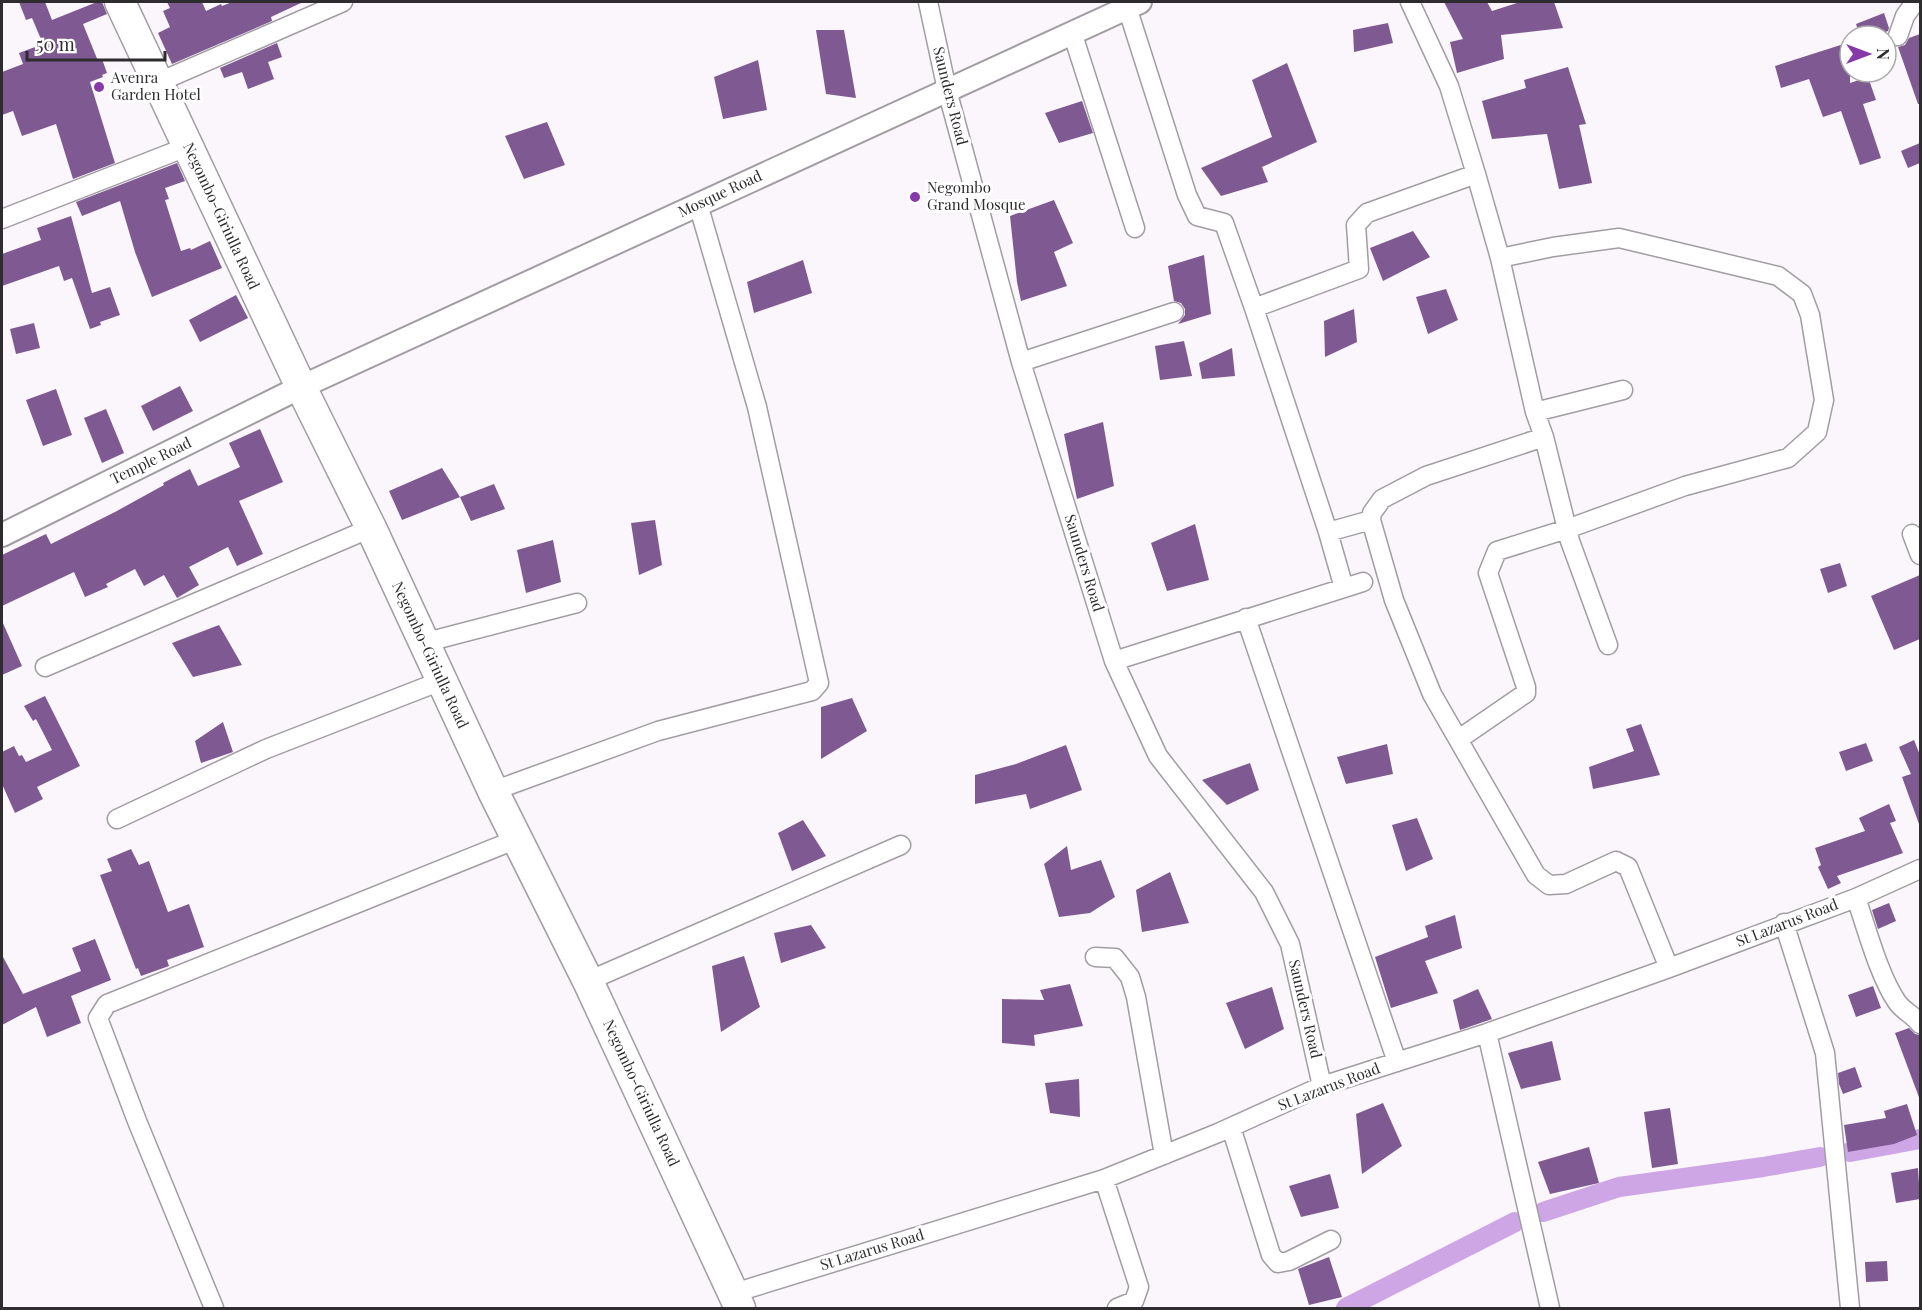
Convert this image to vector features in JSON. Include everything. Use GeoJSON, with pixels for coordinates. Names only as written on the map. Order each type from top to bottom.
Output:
{"type":"FeatureCollection","features":[{"type":"Feature","properties":{"kind":"main road","name":"Negombo-Giriulla Road"},"geometry":{"type":"LineString","coordinates":[[120,2],[301,387],[371,528],[493,791],[588,981],[737,1301]]}},
{"type":"Feature","properties":{"kind":"street"},"geometry":{"type":"LineString","coordinates":[[159,82],[343,2]]}},
{"type":"Feature","properties":{"kind":"street","name":"Saunders Road"},"geometry":{"type":"LineString","coordinates":[[928,2],[946,90],[1021,362],[1114,661],[1158,756],[1264,892],[1290,944],[1322,1086]]}},
{"type":"Feature","properties":{"kind":"street"},"geometry":{"type":"LineString","coordinates":[[1410,2],[1449,86],[1500,258],[1535,412],[1544,437],[1567,529],[1608,645]]}},
{"type":"Feature","properties":{"kind":"street"},"geometry":{"type":"LineString","coordinates":[[1898,36],[1905,16],[1915,2]]}},
{"type":"Feature","properties":{"kind":"street"},"geometry":{"type":"LineString","coordinates":[[1133,4],[1187,195],[1197,216],[1224,223],[1328,532],[1344,588]]}},
{"type":"Feature","properties":{"kind":"street","name":"Mosque Road"},"geometry":{"type":"LineString","coordinates":[[301,387],[1133,4]]}},
{"type":"Feature","properties":{"kind":"street"},"geometry":{"type":"LineString","coordinates":[[1072,32],[1135,228]]}},
{"type":"Feature","properties":{"kind":"street"},"geometry":{"type":"LineString","coordinates":[[2,219],[189,146]]}},
{"type":"Feature","properties":{"kind":"street"},"geometry":{"type":"LineString","coordinates":[[1254,308],[1359,269],[1356,225],[1367,213],[1476,174]]}},
{"type":"Feature","properties":{"kind":"street"},"geometry":{"type":"LineString","coordinates":[[493,791],[658,731],[812,691],[819,683],[757,407],[698,204]]}},
{"type":"Feature","properties":{"kind":"street"},"geometry":{"type":"LineString","coordinates":[[1459,739],[1526,693],[1526,687],[1488,573],[1497,551],[1567,529],[1685,486],[1788,458],[1817,432],[1824,400],[1810,315],[1802,294],[1778,276],[1620,238],[1553,247],[1500,258]]}},
{"type":"Feature","properties":{"kind":"street"},"geometry":{"type":"LineString","coordinates":[[1021,362],[1174,312]]}},
{"type":"Feature","properties":{"kind":"street","name":"Temple Road"},"geometry":{"type":"LineString","coordinates":[[2,535],[301,387]]}},
{"type":"Feature","properties":{"kind":"street"},"geometry":{"type":"LineString","coordinates":[[1535,412],[1623,390]]}},
{"type":"Feature","properties":{"kind":"street"},"geometry":{"type":"LineString","coordinates":[[1544,437],[1426,476],[1382,499],[1372,513],[1371,520],[1394,600],[1432,694],[1536,875],[1549,885],[1566,884],[1616,861],[1628,867],[1669,968]]}},
{"type":"Feature","properties":{"kind":"street"},"geometry":{"type":"LineString","coordinates":[[1328,532],[1371,520]]}},
{"type":"Feature","properties":{"kind":"street"},"geometry":{"type":"LineString","coordinates":[[45,667],[371,528]]}},
{"type":"Feature","properties":{"kind":"street"},"geometry":{"type":"LineString","coordinates":[[1912,534],[1920,555]]}},
{"type":"Feature","properties":{"kind":"street"},"geometry":{"type":"LineString","coordinates":[[1114,661],[1363,582]]}},
{"type":"Feature","properties":{"kind":"street"},"geometry":{"type":"LineString","coordinates":[[423,643],[577,603]]}},
{"type":"Feature","properties":{"kind":"street"},"geometry":{"type":"LineString","coordinates":[[1246,618],[1397,1062]]}},
{"type":"Feature","properties":{"kind":"street"},"geometry":{"type":"LineString","coordinates":[[117,819],[266,749],[441,681]]}},
{"type":"Feature","properties":{"kind":"street"},"geometry":{"type":"LineString","coordinates":[[214,1308],[137,1121],[98,1018],[107,1004],[517,839]]}},
{"type":"Feature","properties":{"kind":"street"},"geometry":{"type":"LineString","coordinates":[[588,981],[901,845]]}},
{"type":"Feature","properties":{"kind":"street","name":"St Lazarus Road"},"geometry":{"type":"LineString","coordinates":[[737,1301],[1104,1179],[1231,1127],[1322,1086],[1487,1033],[1669,968],[1856,897],[1920,869]]}},
{"type":"Feature","properties":{"kind":"street"},"geometry":{"type":"LineString","coordinates":[[1856,897],[1888,988],[1899,1005],[1920,1024]]}},
{"type":"Feature","properties":{"kind":"street"},"geometry":{"type":"LineString","coordinates":[[1784,923],[1825,1053],[1850,1308]]}},
{"type":"Feature","properties":{"kind":"street"},"geometry":{"type":"LineString","coordinates":[[1095,957],[1115,958],[1130,977],[1136,997],[1164,1155]]}},
{"type":"Feature","properties":{"kind":"street"},"geometry":{"type":"LineString","coordinates":[[1487,1033],[1550,1308]]}},
{"type":"Feature","properties":{"kind":"street"},"geometry":{"type":"LineString","coordinates":[[1231,1127],[1271,1255],[1278,1263],[1289,1261],[1331,1240]]}},
{"type":"Feature","properties":{"kind":"street"},"geometry":{"type":"LineString","coordinates":[[1104,1179],[1139,1287],[1134,1301],[1117,1308]]}},
{"type":"Feature","properties":{"kind":"building"},"geometry":{"type":"Polygon","coordinates":[[[19,2],[45,2],[52,20],[102,2],[107,14],[83,24],[98,61],[102,59],[107,73],[90,82],[115,163],[73,179],[56,124],[22,136],[13,111],[2,115],[2,72],[23,64],[19,53],[43,44],[32,18],[26,20],[19,2]]]}},
{"type":"Feature","properties":{"kind":"building"},"geometry":{"type":"Polygon","coordinates":[[[167,2],[202,2],[206,11],[232,2],[303,2],[271,17],[272,21],[172,64],[158,33],[170,27],[163,11],[170,8],[167,2]]]}},
{"type":"Feature","properties":{"kind":"building"},"geometry":{"type":"Polygon","coordinates":[[[1444,2],[1487,2],[1492,11],[1520,2],[1554,2],[1563,28],[1501,35],[1504,59],[1457,73],[1450,42],[1463,39],[1444,2]]]}},
{"type":"Feature","properties":{"kind":"building"},"geometry":{"type":"Polygon","coordinates":[[[1884,13],[1888,24],[1856,24],[1884,13]]]}},
{"type":"Feature","properties":{"kind":"building"},"geometry":{"type":"Polygon","coordinates":[[[1388,23],[1393,43],[1354,52],[1353,30],[1388,23]]]}},
{"type":"Feature","properties":{"kind":"building"},"geometry":{"type":"Polygon","coordinates":[[[816,30],[844,30],[856,98],[826,94],[816,30]]]}},
{"type":"Feature","properties":{"kind":"building"},"geometry":{"type":"Polygon","coordinates":[[[1920,34],[1920,104],[1918,104],[1898,47],[1905,45],[1909,38],[1920,34]]]}},
{"type":"Feature","properties":{"kind":"building"},"geometry":{"type":"Polygon","coordinates":[[[277,43],[282,57],[268,62],[274,79],[248,89],[242,72],[224,78],[220,68],[277,43]]]}},
{"type":"Feature","properties":{"kind":"building"},"geometry":{"type":"Polygon","coordinates":[[[1838,46],[1838,84],[1870,84],[1876,100],[1863,104],[1881,158],[1860,165],[1841,111],[1823,117],[1809,79],[1781,88],[1775,66],[1838,46]]]}},
{"type":"Feature","properties":{"kind":"building"},"geometry":{"type":"Polygon","coordinates":[[[758,60],[767,110],[723,119],[714,77],[758,60]]]}},
{"type":"Feature","properties":{"kind":"building"},"geometry":{"type":"Polygon","coordinates":[[[1287,63],[1317,142],[1262,167],[1268,182],[1221,196],[1201,168],[1272,137],[1252,80],[1287,63]]]}},
{"type":"Feature","properties":{"kind":"building"},"geometry":{"type":"Polygon","coordinates":[[[1568,67],[1586,124],[1579,125],[1592,183],[1559,189],[1547,134],[1492,139],[1482,101],[1526,88],[1524,80],[1568,67]]]}},
{"type":"Feature","properties":{"kind":"building"},"geometry":{"type":"Polygon","coordinates":[[[1082,101],[1093,133],[1059,143],[1045,113],[1082,101]]]}},
{"type":"Feature","properties":{"kind":"building"},"geometry":{"type":"Polygon","coordinates":[[[547,122],[565,165],[524,179],[505,136],[547,122]]]}},
{"type":"Feature","properties":{"kind":"building"},"geometry":{"type":"Polygon","coordinates":[[[1920,143],[1920,163],[1908,168],[1901,151],[1920,143]]]}},
{"type":"Feature","properties":{"kind":"building"},"geometry":{"type":"Polygon","coordinates":[[[177,163],[185,181],[165,188],[169,199],[165,200],[181,251],[190,248],[191,250],[210,241],[222,268],[152,297],[135,252],[120,201],[82,216],[76,202],[177,163]]]}},
{"type":"Feature","properties":{"kind":"building"},"geometry":{"type":"Polygon","coordinates":[[[1054,200],[1073,243],[1054,252],[1067,286],[1021,301],[1010,216],[1054,200]]]}},
{"type":"Feature","properties":{"kind":"building"},"geometry":{"type":"Polygon","coordinates":[[[71,216],[92,293],[110,287],[120,315],[100,322],[101,325],[90,329],[72,278],[64,281],[59,266],[2,286],[2,254],[41,240],[37,228],[71,216]]]}},
{"type":"Feature","properties":{"kind":"building"},"geometry":{"type":"Polygon","coordinates":[[[1413,231],[1430,257],[1383,281],[1370,248],[1413,231]]]}},
{"type":"Feature","properties":{"kind":"building"},"geometry":{"type":"Polygon","coordinates":[[[1204,255],[1211,314],[1178,324],[1185,315],[1185,309],[1181,303],[1174,301],[1168,266],[1204,255]]]}},
{"type":"Feature","properties":{"kind":"building"},"geometry":{"type":"Polygon","coordinates":[[[803,260],[812,293],[754,313],[747,282],[803,260]]]}},
{"type":"Feature","properties":{"kind":"building"},"geometry":{"type":"Polygon","coordinates":[[[1446,289],[1458,320],[1428,334],[1416,297],[1446,289]]]}},
{"type":"Feature","properties":{"kind":"building"},"geometry":{"type":"Polygon","coordinates":[[[236,295],[248,318],[200,342],[189,320],[236,295]]]}},
{"type":"Feature","properties":{"kind":"building"},"geometry":{"type":"Polygon","coordinates":[[[1354,309],[1357,342],[1325,357],[1324,321],[1354,309]]]}},
{"type":"Feature","properties":{"kind":"building"},"geometry":{"type":"Polygon","coordinates":[[[34,323],[40,348],[16,354],[10,329],[34,323]]]}},
{"type":"Feature","properties":{"kind":"building"},"geometry":{"type":"Polygon","coordinates":[[[1184,341],[1192,376],[1160,380],[1155,346],[1184,341]]]}},
{"type":"Feature","properties":{"kind":"building"},"geometry":{"type":"Polygon","coordinates":[[[1232,348],[1235,376],[1202,379],[1199,363],[1232,348]]]}},
{"type":"Feature","properties":{"kind":"building"},"geometry":{"type":"Polygon","coordinates":[[[180,386],[193,411],[153,431],[141,406],[180,386]]]}},
{"type":"Feature","properties":{"kind":"building"},"geometry":{"type":"Polygon","coordinates":[[[56,389],[72,435],[43,446],[26,400],[56,389]]]}},
{"type":"Feature","properties":{"kind":"building"},"geometry":{"type":"Polygon","coordinates":[[[106,409],[124,453],[102,463],[84,418],[106,409]]]}},
{"type":"Feature","properties":{"kind":"building"},"geometry":{"type":"Polygon","coordinates":[[[1103,422],[1114,486],[1077,499],[1064,434],[1103,422]]]}},
{"type":"Feature","properties":{"kind":"building"},"geometry":{"type":"Polygon","coordinates":[[[260,429],[283,482],[239,501],[263,554],[237,566],[228,547],[189,567],[199,585],[177,598],[164,575],[144,586],[135,569],[106,584],[108,587],[85,597],[74,572],[2,606],[2,555],[46,534],[51,544],[115,512],[190,469],[198,486],[240,467],[229,443],[260,429]]]}},
{"type":"Feature","properties":{"kind":"building"},"geometry":{"type":"Polygon","coordinates":[[[442,468],[460,497],[402,520],[389,491],[442,468]]]}},
{"type":"Feature","properties":{"kind":"building"},"geometry":{"type":"Polygon","coordinates":[[[494,484],[505,509],[471,521],[460,497],[494,484]]]}},
{"type":"Feature","properties":{"kind":"building"},"geometry":{"type":"Polygon","coordinates":[[[655,520],[662,565],[639,575],[631,523],[655,520]]]}},
{"type":"Feature","properties":{"kind":"building"},"geometry":{"type":"Polygon","coordinates":[[[1195,524],[1209,580],[1167,591],[1151,543],[1195,524]]]}},
{"type":"Feature","properties":{"kind":"building"},"geometry":{"type":"Polygon","coordinates":[[[553,540],[561,582],[526,593],[517,550],[553,540]]]}},
{"type":"Feature","properties":{"kind":"building"},"geometry":{"type":"Polygon","coordinates":[[[1840,563],[1847,586],[1828,593],[1820,569],[1840,563]]]}},
{"type":"Feature","properties":{"kind":"building"},"geometry":{"type":"Polygon","coordinates":[[[1920,575],[1920,639],[1894,650],[1871,596],[1920,575]]]}},
{"type":"Feature","properties":{"kind":"building"},"geometry":{"type":"Polygon","coordinates":[[[2,621],[22,666],[2,675],[2,621]]]}},
{"type":"Feature","properties":{"kind":"building"},"geometry":{"type":"Polygon","coordinates":[[[219,625],[242,665],[193,677],[172,643],[219,625]]]}},
{"type":"Feature","properties":{"kind":"building"},"geometry":{"type":"Polygon","coordinates":[[[45,696],[80,766],[37,787],[43,799],[15,813],[2,784],[2,752],[14,746],[19,756],[22,755],[26,762],[52,750],[36,719],[33,721],[24,706],[45,696]]]}},
{"type":"Feature","properties":{"kind":"building"},"geometry":{"type":"Polygon","coordinates":[[[852,698],[867,731],[821,759],[821,707],[852,698]]]}},
{"type":"Feature","properties":{"kind":"building"},"geometry":{"type":"Polygon","coordinates":[[[223,722],[233,752],[201,763],[195,741],[223,722]]]}},
{"type":"Feature","properties":{"kind":"building"},"geometry":{"type":"Polygon","coordinates":[[[1641,724],[1660,775],[1593,789],[1589,767],[1634,751],[1626,729],[1641,724]]]}},
{"type":"Feature","properties":{"kind":"building"},"geometry":{"type":"Polygon","coordinates":[[[1914,740],[1920,755],[1919,824],[1902,777],[1911,774],[1899,747],[1914,740]]]}},
{"type":"Feature","properties":{"kind":"building"},"geometry":{"type":"Polygon","coordinates":[[[1866,743],[1873,761],[1846,771],[1839,752],[1866,743]]]}},
{"type":"Feature","properties":{"kind":"building"},"geometry":{"type":"Polygon","coordinates":[[[1387,744],[1393,774],[1346,784],[1337,757],[1387,744]]]}},
{"type":"Feature","properties":{"kind":"building"},"geometry":{"type":"Polygon","coordinates":[[[1066,745],[1082,790],[1030,809],[1026,794],[975,804],[975,775],[1016,764],[1066,745]]]}},
{"type":"Feature","properties":{"kind":"building"},"geometry":{"type":"Polygon","coordinates":[[[1250,763],[1259,790],[1227,805],[1202,780],[1250,763]]]}},
{"type":"Feature","properties":{"kind":"building"},"geometry":{"type":"Polygon","coordinates":[[[1889,804],[1896,821],[1890,823],[1903,853],[1837,876],[1841,883],[1828,889],[1818,867],[1821,865],[1815,848],[1865,831],[1859,818],[1889,804]]]}},
{"type":"Feature","properties":{"kind":"building"},"geometry":{"type":"Polygon","coordinates":[[[1417,818],[1433,859],[1406,871],[1392,825],[1417,818]]]}},
{"type":"Feature","properties":{"kind":"building"},"geometry":{"type":"Polygon","coordinates":[[[803,820],[826,856],[792,871],[778,833],[803,820]]]}},
{"type":"Feature","properties":{"kind":"building"},"geometry":{"type":"Polygon","coordinates":[[[1067,846],[1071,870],[1101,860],[1115,897],[1090,913],[1059,917],[1044,864],[1067,846]]]}},
{"type":"Feature","properties":{"kind":"building"},"geometry":{"type":"Polygon","coordinates":[[[131,849],[139,865],[149,861],[168,912],[189,904],[204,947],[167,960],[169,966],[141,976],[138,968],[136,969],[100,875],[112,871],[107,859],[131,849]]]}},
{"type":"Feature","properties":{"kind":"building"},"geometry":{"type":"Polygon","coordinates":[[[1170,872],[1189,923],[1142,932],[1136,890],[1170,872]]]}},
{"type":"Feature","properties":{"kind":"building"},"geometry":{"type":"Polygon","coordinates":[[[1889,903],[1896,921],[1878,929],[1872,910],[1889,903]]]}},
{"type":"Feature","properties":{"kind":"building"},"geometry":{"type":"Polygon","coordinates":[[[1455,915],[1462,948],[1425,961],[1438,993],[1391,1008],[1375,957],[1428,937],[1425,926],[1455,915]]]}},
{"type":"Feature","properties":{"kind":"building"},"geometry":{"type":"Polygon","coordinates":[[[811,925],[826,948],[781,963],[774,933],[811,925]]]}},
{"type":"Feature","properties":{"kind":"building"},"geometry":{"type":"Polygon","coordinates":[[[95,939],[111,980],[71,996],[81,1023],[47,1037],[36,1007],[2,1025],[2,955],[23,994],[81,971],[72,948],[95,939]]]}},
{"type":"Feature","properties":{"kind":"building"},"geometry":{"type":"Polygon","coordinates":[[[744,956],[760,1007],[721,1032],[712,966],[744,956]]]}},
{"type":"Feature","properties":{"kind":"building"},"geometry":{"type":"Polygon","coordinates":[[[1070,984],[1083,1026],[1034,1035],[1035,1046],[1002,1043],[1002,999],[1044,1000],[1040,990],[1070,984]]]}},
{"type":"Feature","properties":{"kind":"building"},"geometry":{"type":"Polygon","coordinates":[[[1873,986],[1881,1008],[1856,1017],[1848,995],[1873,986]]]}},
{"type":"Feature","properties":{"kind":"building"},"geometry":{"type":"Polygon","coordinates":[[[1272,987],[1284,1029],[1245,1049],[1226,1003],[1272,987]]]}},
{"type":"Feature","properties":{"kind":"building"},"geometry":{"type":"Polygon","coordinates":[[[1478,989],[1492,1019],[1460,1030],[1453,1000],[1478,989]]]}},
{"type":"Feature","properties":{"kind":"building"},"geometry":{"type":"Polygon","coordinates":[[[1909,1028],[1915,1034],[1920,1035],[1920,1100],[1895,1033],[1909,1028]]]}},
{"type":"Feature","properties":{"kind":"building"},"geometry":{"type":"Polygon","coordinates":[[[1552,1041],[1561,1080],[1521,1089],[1508,1053],[1552,1041]]]}},
{"type":"Feature","properties":{"kind":"building"},"geometry":{"type":"Polygon","coordinates":[[[1855,1067],[1862,1087],[1843,1094],[1838,1073],[1855,1067]]]}},
{"type":"Feature","properties":{"kind":"building"},"geometry":{"type":"Polygon","coordinates":[[[1079,1079],[1080,1117],[1050,1113],[1045,1083],[1079,1079]]]}},
{"type":"Feature","properties":{"kind":"building"},"geometry":{"type":"Polygon","coordinates":[[[1383,1103],[1402,1146],[1362,1174],[1356,1114],[1383,1103]]]}},
{"type":"Feature","properties":{"kind":"building"},"geometry":{"type":"Polygon","coordinates":[[[1907,1104],[1917,1135],[1894,1144],[1848,1152],[1844,1125],[1886,1118],[1884,1111],[1907,1104]]]}},
{"type":"Feature","properties":{"kind":"building"},"geometry":{"type":"Polygon","coordinates":[[[1670,1108],[1678,1164],[1652,1168],[1644,1112],[1670,1108]]]}},
{"type":"Feature","properties":{"kind":"building"},"geometry":{"type":"Polygon","coordinates":[[[1589,1147],[1599,1183],[1550,1194],[1538,1162],[1589,1147]]]}},
{"type":"Feature","properties":{"kind":"building"},"geometry":{"type":"Polygon","coordinates":[[[1918,1168],[1920,1199],[1896,1203],[1891,1173],[1918,1168]]]}},
{"type":"Feature","properties":{"kind":"building"},"geometry":{"type":"Polygon","coordinates":[[[1330,1174],[1339,1208],[1301,1217],[1289,1186],[1330,1174]]]}},
{"type":"Feature","properties":{"kind":"building"},"geometry":{"type":"Polygon","coordinates":[[[1329,1257],[1342,1297],[1309,1305],[1298,1269],[1329,1257]]]}},
{"type":"Feature","properties":{"kind":"building"},"geometry":{"type":"Polygon","coordinates":[[[1887,1261],[1888,1281],[1866,1282],[1865,1262],[1887,1261]]]}},
{"type":"Feature","properties":{"kind":"waterway"},"geometry":{"type":"LineString","coordinates":[[1850,1152],[1920,1139]]}},
{"type":"Feature","properties":{"kind":"waterway"},"geometry":{"type":"LineString","coordinates":[[1543,1212],[1619,1187],[1820,1157]]}},
{"type":"Feature","properties":{"kind":"waterway"},"geometry":{"type":"LineString","coordinates":[[1346,1308],[1515,1222]]}},
{"type":"Feature","properties":{"kind":"place","name":"Avenra Garden Hotel"},"geometry":{"type":"Point","coordinates":[99,87]}},
{"type":"Feature","properties":{"kind":"place","name":"Negombo Grand Mosque"},"geometry":{"type":"Point","coordinates":[915,197]}}]}
